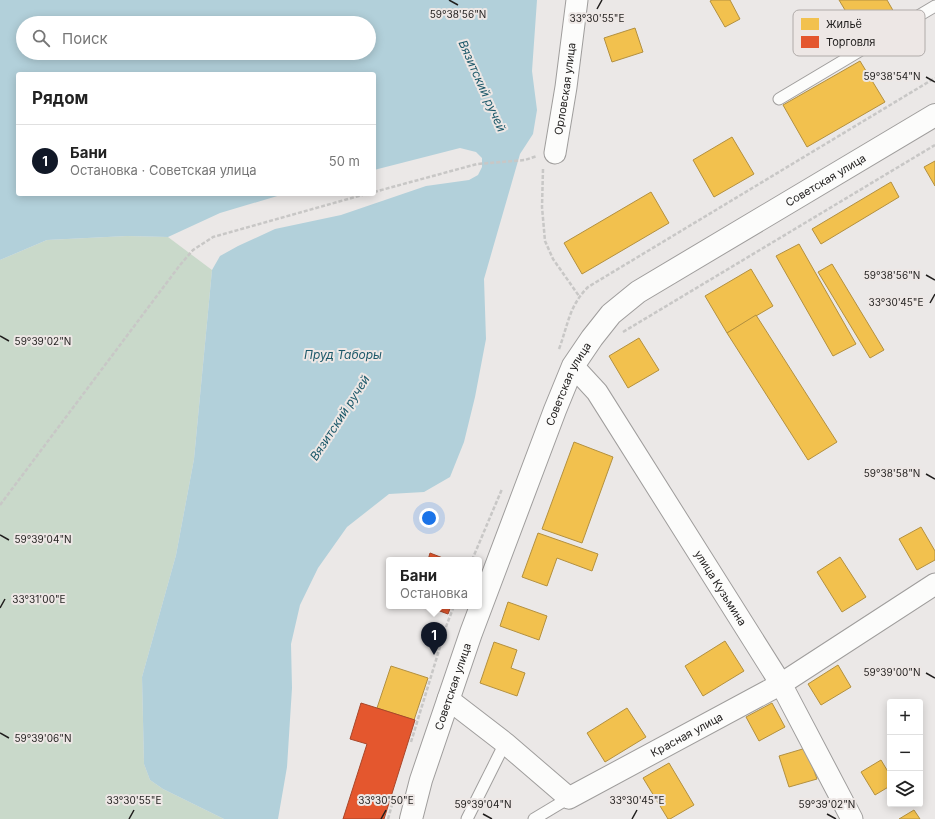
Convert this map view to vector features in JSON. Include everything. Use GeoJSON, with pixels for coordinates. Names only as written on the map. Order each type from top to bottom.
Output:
{"type":"FeatureCollection","features":[{"type":"Feature","properties":{"kind":"main road","name":"Советская улица"},"geometry":{"type":"LineString","coordinates":[[482,603],[554,410],[573,366],[611,314],[638,292],[935,114]]}},
{"type":"Feature","properties":{"kind":"main road","name":"Советская улица"},"geometry":{"type":"LineString","coordinates":[[411,819],[421,780],[480,609]]}},
{"type":"Feature","properties":{"kind":"street","name":"Орловская улица"},"geometry":{"type":"LineString","coordinates":[[554,153],[566,87],[577,0]]}},
{"type":"Feature","properties":{"kind":"street","name":"улица Кузьмина"},"geometry":{"type":"LineString","coordinates":[[573,366],[597,392],[781,684],[852,819]]}},
{"type":"Feature","properties":{"kind":"street","name":"Красная улица"},"geometry":{"type":"LineString","coordinates":[[569,798],[781,684],[935,584]]}},
{"type":"Feature","properties":{"kind":"street"},"geometry":{"type":"LineString","coordinates":[[448,699],[505,743],[569,798]]}},
{"type":"Feature","properties":{"kind":"lane"},"geometry":{"type":"LineString","coordinates":[[925,12],[935,6]]}},
{"type":"Feature","properties":{"kind":"lane"},"geometry":{"type":"LineString","coordinates":[[779,99],[851,56]]}},
{"type":"Feature","properties":{"kind":"lane"},"geometry":{"type":"LineString","coordinates":[[467,819],[505,743]]}},
{"type":"Feature","properties":{"kind":"lane"},"geometry":{"type":"LineString","coordinates":[[534,819],[569,798]]}},
{"type":"Feature","properties":{"kind":"path"},"geometry":{"type":"LineString","coordinates":[[619,335],[935,145]]}},
{"type":"Feature","properties":{"kind":"path"},"geometry":{"type":"LineString","coordinates":[[554,153],[543,154],[542,207],[544,241],[553,259],[579,296]]}},
{"type":"Feature","properties":{"kind":"path"},"geometry":{"type":"LineString","coordinates":[[376,191],[477,164],[525,160]]}},
{"type":"Feature","properties":{"kind":"path"},"geometry":{"type":"LineString","coordinates":[[0,505],[193,250],[213,237],[359,196]]}},
{"type":"Feature","properties":{"kind":"path"},"geometry":{"type":"LineString","coordinates":[[410,742],[453,609]]}},
{"type":"Feature","properties":{"kind":"path"},"geometry":{"type":"LineString","coordinates":[[388,819],[396,788]]}},
{"type":"Feature","properties":{"kind":"green space"},"geometry":{"type":"Polygon","coordinates":[[[127,236],[168,237],[212,270],[194,459],[176,555],[142,677],[144,764],[150,780],[163,789],[224,819],[0,819],[0,260],[47,240],[127,236]]]}},
{"type":"Feature","properties":{"kind":"water","name":"Пруд Таборы"},"geometry":{"type":"Polygon","coordinates":[[[0,0],[537,0],[532,71],[537,110],[533,134],[520,154],[484,279],[486,339],[475,397],[464,442],[450,477],[424,492],[389,494],[347,527],[318,568],[300,605],[291,644],[292,688],[287,767],[278,819],[224,819],[163,789],[150,780],[144,764],[142,677],[176,555],[194,459],[212,270],[220,256],[275,229],[341,215],[426,186],[469,180],[478,175],[482,167],[482,158],[476,152],[460,148],[376,169],[376,72],[16,72],[16,196],[277,196],[220,213],[168,237],[127,236],[47,240],[0,260],[0,0]]]}},
{"type":"Feature","properties":{"kind":"building: Жильё"},"geometry":{"type":"Polygon","coordinates":[[[730,0],[740,19],[725,27],[710,1],[730,0]]]}},
{"type":"Feature","properties":{"kind":"building: Жильё"},"geometry":{"type":"Polygon","coordinates":[[[839,0],[887,0],[893,10],[845,10],[839,0]]]}},
{"type":"Feature","properties":{"kind":"building: Жильё"},"geometry":{"type":"Polygon","coordinates":[[[635,28],[643,52],[612,62],[604,38],[635,28]]]}},
{"type":"Feature","properties":{"kind":"building: Жильё"},"geometry":{"type":"Polygon","coordinates":[[[860,61],[885,102],[807,147],[783,105],[860,61]]]}},
{"type":"Feature","properties":{"kind":"building: Жильё"},"geometry":{"type":"Polygon","coordinates":[[[732,137],[754,174],[714,197],[693,160],[732,137]]]}},
{"type":"Feature","properties":{"kind":"building: Жильё"},"geometry":{"type":"Polygon","coordinates":[[[935,161],[935,186],[924,167],[935,161]]]}},
{"type":"Feature","properties":{"kind":"building: Жильё"},"geometry":{"type":"Polygon","coordinates":[[[891,182],[899,197],[821,244],[812,229],[891,182]]]}},
{"type":"Feature","properties":{"kind":"building: Жильё"},"geometry":{"type":"Polygon","coordinates":[[[651,192],[669,223],[582,274],[564,243],[651,192]]]}},
{"type":"Feature","properties":{"kind":"building: Жильё"},"geometry":{"type":"Polygon","coordinates":[[[799,244],[856,344],[833,356],[776,256],[799,244]]]}},
{"type":"Feature","properties":{"kind":"building: Жильё"},"geometry":{"type":"Polygon","coordinates":[[[832,264],[884,350],[870,358],[818,272],[832,264]]]}},
{"type":"Feature","properties":{"kind":"building: Жильё"},"geometry":{"type":"Polygon","coordinates":[[[751,269],[773,306],[727,333],[705,296],[751,269]]]}},
{"type":"Feature","properties":{"kind":"building: Жильё"},"geometry":{"type":"Polygon","coordinates":[[[756,315],[837,442],[808,460],[727,333],[756,315]]]}},
{"type":"Feature","properties":{"kind":"building: Жильё"},"geometry":{"type":"Polygon","coordinates":[[[639,338],[659,370],[628,388],[609,356],[639,338]]]}},
{"type":"Feature","properties":{"kind":"building: Жильё"},"geometry":{"type":"Polygon","coordinates":[[[574,442],[613,457],[582,543],[542,529],[574,442]]]}},
{"type":"Feature","properties":{"kind":"building: Жильё"},"geometry":{"type":"Polygon","coordinates":[[[921,527],[935,551],[935,560],[917,570],[899,539],[921,527]]]}},
{"type":"Feature","properties":{"kind":"building: Жильё"},"geometry":{"type":"Polygon","coordinates":[[[538,533],[598,554],[592,571],[557,558],[547,586],[522,577],[538,533]]]}},
{"type":"Feature","properties":{"kind":"building: Жильё"},"geometry":{"type":"Polygon","coordinates":[[[840,557],[866,597],[842,612],[817,572],[840,557]]]}},
{"type":"Feature","properties":{"kind":"building: Жильё"},"geometry":{"type":"Polygon","coordinates":[[[508,602],[547,616],[539,640],[500,626],[508,602]]]}},
{"type":"Feature","properties":{"kind":"building: Жильё"},"geometry":{"type":"Polygon","coordinates":[[[725,641],[744,671],[703,696],[685,666],[725,641]]]}},
{"type":"Feature","properties":{"kind":"building: Жильё"},"geometry":{"type":"Polygon","coordinates":[[[494,642],[517,650],[511,668],[525,673],[517,696],[480,683],[494,642]]]}},
{"type":"Feature","properties":{"kind":"building: Жильё"},"geometry":{"type":"Polygon","coordinates":[[[838,665],[851,687],[821,705],[808,684],[838,665]]]}},
{"type":"Feature","properties":{"kind":"building: Жильё"},"geometry":{"type":"Polygon","coordinates":[[[391,666],[428,678],[414,720],[377,708],[391,666]]]}},
{"type":"Feature","properties":{"kind":"building: Жильё"},"geometry":{"type":"Polygon","coordinates":[[[772,703],[785,727],[759,741],[746,717],[772,703]]]}},
{"type":"Feature","properties":{"kind":"building: Жильё"},"geometry":{"type":"Polygon","coordinates":[[[627,708],[646,737],[605,762],[587,733],[627,708]]]}},
{"type":"Feature","properties":{"kind":"building: Жильё"},"geometry":{"type":"Polygon","coordinates":[[[806,748],[817,779],[789,787],[779,756],[806,748]]]}},
{"type":"Feature","properties":{"kind":"building: Жильё"},"geometry":{"type":"Polygon","coordinates":[[[881,760],[887,770],[887,788],[875,795],[861,772],[881,760]]]}},
{"type":"Feature","properties":{"kind":"building: Жильё"},"geometry":{"type":"Polygon","coordinates":[[[669,763],[694,805],[668,819],[643,778],[669,763]]]}},
{"type":"Feature","properties":{"kind":"building: Жильё"},"geometry":{"type":"Polygon","coordinates":[[[914,810],[920,819],[899,819],[914,810]]]}},
{"type":"Feature","properties":{"kind":"building: Торговля"},"geometry":{"type":"Polygon","coordinates":[[[430,553],[440,557],[429,557],[430,553]]]}},
{"type":"Feature","properties":{"kind":"building: Торговля"},"geometry":{"type":"Polygon","coordinates":[[[434,609],[450,609],[448,614],[434,609]]]}},
{"type":"Feature","properties":{"kind":"building: Торговля"},"geometry":{"type":"Polygon","coordinates":[[[361,703],[415,720],[384,819],[343,819],[367,744],[350,739],[361,703]]]}},
{"type":"Feature","properties":{"kind":"place","name":"Бани"},"geometry":{"type":"Point","coordinates":[434,655]}},
{"type":"Feature","properties":{"kind":"water label","name":"Вязитский ручей"},"geometry":{"type":"Point","coordinates":[482,86]}},
{"type":"Feature","properties":{"kind":"water label","name":"Вязитский ручей"},"geometry":{"type":"Point","coordinates":[340,418]}}]}
